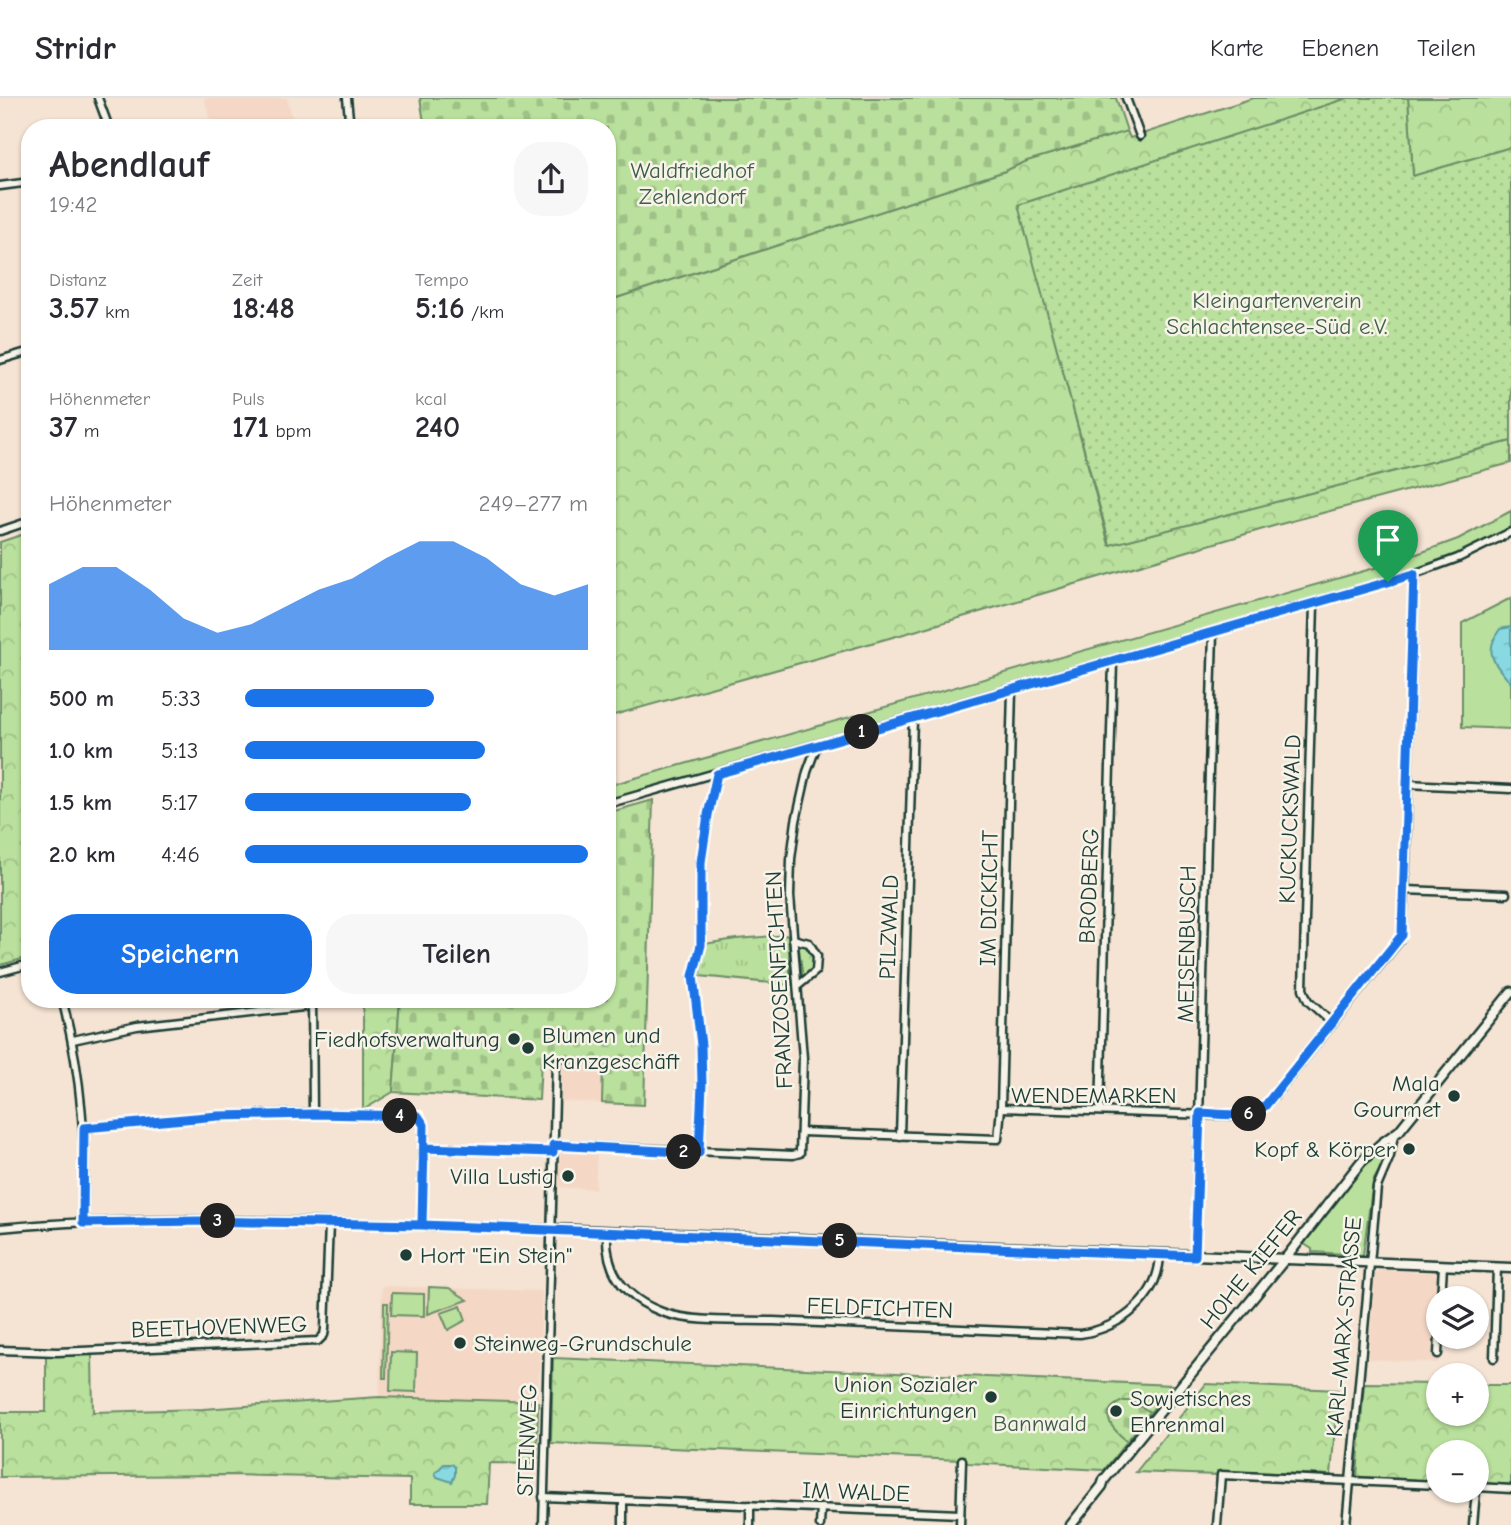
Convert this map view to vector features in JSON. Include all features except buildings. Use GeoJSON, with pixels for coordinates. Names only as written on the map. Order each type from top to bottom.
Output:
{"type":"FeatureCollection","features":[{"type":"Feature","properties":{"kind":"street"},"geometry":{"type":"LineString","coordinates":[[98,98],[106,119]]}},
{"type":"Feature","properties":{"kind":"street"},"geometry":{"type":"LineString","coordinates":[[347,98],[349,119]]}},
{"type":"Feature","properties":{"kind":"street"},"geometry":{"type":"LineString","coordinates":[[1126,98],[1140,136]]}},
{"type":"Feature","properties":{"kind":"street"},"geometry":{"type":"LineString","coordinates":[[0,186],[21,183]]}},
{"type":"Feature","properties":{"kind":"street"},"geometry":{"type":"LineString","coordinates":[[0,360],[21,354]]}},
{"type":"Feature","properties":{"kind":"street"},"geometry":{"type":"LineString","coordinates":[[0,531],[21,524]]}},
{"type":"Feature","properties":{"kind":"street"},"geometry":{"type":"LineString","coordinates":[[616,802],[1414,574],[1458,558],[1511,532]]}},
{"type":"Feature","properties":{"kind":"street","name":"WENDEMARKEN"},"geometry":{"type":"LineString","coordinates":[[801,1132],[998,1139],[1001,1108],[1239,1116],[1265,1106],[1402,935],[1414,574]]}},
{"type":"Feature","properties":{"kind":"street","name":"KUCKUCKSWALD"},"geometry":{"type":"LineString","coordinates":[[1314,604],[1303,989],[1308,1000],[1332,1023]]}},
{"type":"Feature","properties":{"kind":"street","name":"MEISENBUSCH"},"geometry":{"type":"LineString","coordinates":[[1195,1256],[1213,633]]}},
{"type":"Feature","properties":{"kind":"street","name":"BRODBERG"},"geometry":{"type":"LineString","coordinates":[[1100,1111],[1113,662]]}},
{"type":"Feature","properties":{"kind":"street","name":"IM DICKICHT"},"geometry":{"type":"LineString","coordinates":[[1001,1108],[1012,690]]}},
{"type":"Feature","properties":{"kind":"street","name":"PILZWALD"},"geometry":{"type":"LineString","coordinates":[[900,1136],[913,719]]}},
{"type":"Feature","properties":{"kind":"street","name":"FRANZOSENFICHTEN"},"geometry":{"type":"LineString","coordinates":[[801,1132],[803,1058],[790,895],[791,859],[807,772],[817,745]]}},
{"type":"Feature","properties":{"kind":"street"},"geometry":{"type":"LineString","coordinates":[[699,1153],[701,1045],[693,976],[701,945],[701,862],[717,774]]}},
{"type":"Feature","properties":{"kind":"street"},"geometry":{"type":"LineString","coordinates":[[1407,784],[1511,789]]}},
{"type":"Feature","properties":{"kind":"street"},"geometry":{"type":"LineString","coordinates":[[1405,890],[1506,894]]}},
{"type":"Feature","properties":{"kind":"street"},"geometry":{"type":"LineString","coordinates":[[793,939],[809,943],[817,956],[816,971],[799,985]]}},
{"type":"Feature","properties":{"kind":"street"},"geometry":{"type":"LineString","coordinates":[[0,972],[21,966]]}},
{"type":"Feature","properties":{"kind":"street","name":"KARL-MARX-STRASSE"},"geometry":{"type":"LineString","coordinates":[[1346,1525],[1377,1187],[1396,1133],[1511,992]]}},
{"type":"Feature","properties":{"kind":"street"},"geometry":{"type":"LineString","coordinates":[[64,1008],[73,1040],[84,1128],[83,1223]]}},
{"type":"Feature","properties":{"kind":"street"},"geometry":{"type":"LineString","coordinates":[[73,1040],[150,1024],[273,1008]]}},
{"type":"Feature","properties":{"kind":"street"},"geometry":{"type":"LineString","coordinates":[[312,1008],[313,1114]]}},
{"type":"Feature","properties":{"kind":"street","name":"STEINWEG"},"geometry":{"type":"LineString","coordinates":[[542,1525],[556,1062]]}},
{"type":"Feature","properties":{"kind":"street"},"geometry":{"type":"LineString","coordinates":[[84,1128],[218,1116],[418,1116],[424,1125],[422,1225]]}},
{"type":"Feature","properties":{"kind":"street"},"geometry":{"type":"LineString","coordinates":[[424,1148],[797,1155],[801,1148],[801,1132]]}},
{"type":"Feature","properties":{"kind":"street","name":"HOHE KIEFER"},"geometry":{"type":"LineString","coordinates":[[1071,1525],[1132,1453],[1140,1439],[1361,1161],[1396,1133]]}},
{"type":"Feature","properties":{"kind":"street"},"geometry":{"type":"LineString","coordinates":[[0,1228],[148,1221],[422,1225],[1511,1268]]}},
{"type":"Feature","properties":{"kind":"street","name":"BEETHOVENWEG"},"geometry":{"type":"LineString","coordinates":[[0,1350],[57,1352],[318,1341],[324,1335],[329,1223]]}},
{"type":"Feature","properties":{"kind":"street","name":"FELDFICHTEN"},"geometry":{"type":"LineString","coordinates":[[607,1232],[608,1259],[615,1275],[627,1291],[654,1309],[678,1317],[1080,1334],[1096,1331],[1121,1320],[1142,1302],[1155,1279],[1160,1254]]}},
{"type":"Feature","properties":{"kind":"street"},"geometry":{"type":"LineString","coordinates":[[1442,1286],[1443,1266]]}},
{"type":"Feature","properties":{"kind":"street"},"geometry":{"type":"LineString","coordinates":[[1494,1358],[1497,1268]]}},
{"type":"Feature","properties":{"kind":"street"},"geometry":{"type":"LineString","coordinates":[[1438,1349],[1438,1354]]}},
{"type":"Feature","properties":{"kind":"street"},"geometry":{"type":"LineString","coordinates":[[960,1525],[961,1460]]}},
{"type":"Feature","properties":{"kind":"street"},"geometry":{"type":"LineString","coordinates":[[1217,1525],[1221,1475],[1426,1484]]}},
{"type":"Feature","properties":{"kind":"street"},"geometry":{"type":"LineString","coordinates":[[1489,1489],[1511,1489]]}},
{"type":"Feature","properties":{"kind":"street","name":"IM WALDE"},"geometry":{"type":"LineString","coordinates":[[543,1497],[960,1514]]}},
{"type":"Feature","properties":{"kind":"street"},"geometry":{"type":"LineString","coordinates":[[622,1525],[623,1500]]}},
{"type":"Feature","properties":{"kind":"street"},"geometry":{"type":"LineString","coordinates":[[1473,1525],[1475,1503]]}},
{"type":"Feature","properties":{"kind":"street"},"geometry":{"type":"LineString","coordinates":[[750,1525],[751,1505]]}},
{"type":"Feature","properties":{"kind":"street"},"geometry":{"type":"LineString","coordinates":[[820,1525],[821,1508]]}},
{"type":"Feature","properties":{"kind":"shaded area"},"geometry":{"type":"Polygon","coordinates":[[[204,98],[287,98],[293,119],[210,119],[204,98]]]}},
{"type":"Feature","properties":{"kind":"shaded area"},"geometry":{"type":"Polygon","coordinates":[[[563,1062],[604,1064],[602,1103],[561,1101],[563,1062]]]}},
{"type":"Feature","properties":{"kind":"shaded area"},"geometry":{"type":"Polygon","coordinates":[[[560,1150],[597,1152],[595,1189],[558,1187],[560,1150]]]}},
{"type":"Feature","properties":{"kind":"shaded area"},"geometry":{"type":"Polygon","coordinates":[[[1381,1270],[1443,1273],[1440,1286],[1426,1286],[1426,1349],[1438,1349],[1438,1363],[1368,1359],[1375,1275],[1381,1270]]]}},
{"type":"Feature","properties":{"kind":"shaded area","name":"Steinweg-Grundschule"},"geometry":{"type":"Polygon","coordinates":[[[382,1286],[542,1291],[538,1402],[379,1397],[382,1286]]]}},
{"type":"Feature","properties":{"kind":"green space","name":"Waldfriedhof Zehlendorf"},"geometry":{"type":"Polygon","coordinates":[[[420,98],[1116,98],[1127,131],[1027,161],[1005,171],[616,298],[616,119],[424,119],[420,98]]]}},
{"type":"Feature","properties":{"kind":"green space"},"geometry":{"type":"Polygon","coordinates":[[[1253,98],[1348,98],[1019,205],[1109,545],[1511,441],[1511,463],[1277,525],[616,714],[616,298],[1005,171],[1026,161],[1127,131],[1130,138],[1253,98]]]}},
{"type":"Feature","properties":{"kind":"green space","name":"Kleingartenverein Schlachtensee-Süd e.V."},"geometry":{"type":"Polygon","coordinates":[[[1348,98],[1408,98],[1413,176],[1511,147],[1511,441],[1110,545],[1018,205],[1348,98]]]}},
{"type":"Feature","properties":{"kind":"green space"},"geometry":{"type":"Polygon","coordinates":[[[1408,98],[1511,98],[1511,147],[1413,176],[1408,98]]]}},
{"type":"Feature","properties":{"kind":"green space"},"geometry":{"type":"Polygon","coordinates":[[[1511,511],[1511,532],[1445,563],[616,801],[616,783],[1392,563],[1458,539],[1511,511]]]}},
{"type":"Feature","properties":{"kind":"green space"},"geometry":{"type":"Polygon","coordinates":[[[21,535],[21,959],[0,965],[0,542],[21,535]]]}},
{"type":"Feature","properties":{"kind":"green space"},"geometry":{"type":"Polygon","coordinates":[[[1511,598],[1511,729],[1462,727],[1462,623],[1511,598]]]}},
{"type":"Feature","properties":{"kind":"green space"},"geometry":{"type":"Polygon","coordinates":[[[653,800],[644,1105],[602,1103],[603,1064],[541,1061],[539,1100],[393,1092],[399,1008],[616,1008],[616,810],[653,800]]]}},
{"type":"Feature","properties":{"kind":"green space"},"geometry":{"type":"Polygon","coordinates":[[[788,935],[791,985],[700,976],[704,944],[788,935]]]}},
{"type":"Feature","properties":{"kind":"green space"},"geometry":{"type":"Polygon","coordinates":[[[798,942],[806,943],[814,957],[812,972],[803,978],[798,942]]]}},
{"type":"Feature","properties":{"kind":"green space"},"geometry":{"type":"Polygon","coordinates":[[[363,1008],[399,1008],[393,1092],[363,1110],[363,1008]]]}},
{"type":"Feature","properties":{"kind":"green space"},"geometry":{"type":"Polygon","coordinates":[[[1389,1144],[1387,1157],[1373,1181],[1363,1255],[1312,1252],[1312,1249],[1304,1244],[1365,1165],[1389,1144]]]}},
{"type":"Feature","properties":{"kind":"green space"},"geometry":{"type":"Polygon","coordinates":[[[429,1287],[449,1288],[468,1300],[428,1314],[429,1287]]]}},
{"type":"Feature","properties":{"kind":"green space"},"geometry":{"type":"Polygon","coordinates":[[[392,1293],[424,1294],[424,1316],[391,1315],[392,1293]]]}},
{"type":"Feature","properties":{"kind":"green space"},"geometry":{"type":"Polygon","coordinates":[[[384,1303],[388,1303],[386,1378],[383,1378],[384,1303]]]}},
{"type":"Feature","properties":{"kind":"green space"},"geometry":{"type":"Polygon","coordinates":[[[461,1306],[466,1320],[448,1330],[441,1313],[461,1306]]]}},
{"type":"Feature","properties":{"kind":"green space"},"geometry":{"type":"Polygon","coordinates":[[[391,1352],[417,1353],[416,1392],[390,1391],[391,1352]]]}},
{"type":"Feature","properties":{"kind":"green space"},"geometry":{"type":"Polygon","coordinates":[[[92,1355],[93,1412],[203,1409],[379,1397],[538,1402],[537,1464],[489,1463],[487,1504],[410,1504],[410,1479],[229,1475],[0,1477],[0,1412],[46,1412],[46,1356],[92,1355]]]}},
{"type":"Feature","properties":{"kind":"green space","name":"Bannwald"},"geometry":{"type":"Polygon","coordinates":[[[553,1358],[1172,1385],[1104,1470],[968,1463],[961,1460],[551,1443],[553,1358]]]}},
{"type":"Feature","properties":{"kind":"green space"},"geometry":{"type":"Polygon","coordinates":[[[1364,1383],[1426,1384],[1426,1426],[1489,1426],[1489,1385],[1511,1385],[1511,1485],[1489,1484],[1489,1440],[1426,1440],[1426,1480],[1357,1477],[1364,1383]]]}},
{"type":"Feature","properties":{"kind":"green space","name":"Bannwald"},"geometry":{"type":"Polygon","coordinates":[[[1206,1384],[1338,1390],[1331,1475],[1217,1471],[1217,1475],[1136,1472],[1206,1384]]]}},
{"type":"Feature","properties":{"kind":"green space","name":"Sowjetisches Ehrenmal"},"geometry":{"type":"Polygon","coordinates":[[[1132,1401],[1150,1412],[1127,1441],[1112,1426],[1108,1415],[1115,1405],[1132,1401]]]}},
{"type":"Feature","properties":{"kind":"water"},"geometry":{"type":"Polygon","coordinates":[[[1511,627],[1511,683],[1496,665],[1492,646],[1500,629],[1511,627]]]}},
{"type":"Feature","properties":{"kind":"water"},"geometry":{"type":"Polygon","coordinates":[[[444,1464],[452,1464],[455,1467],[452,1482],[437,1477],[435,1473],[444,1464]]]}},
{"type":"Feature","properties":{"kind":"place","name":"Fiedhofsverwaltung"},"geometry":{"type":"Point","coordinates":[514,1039]}},
{"type":"Feature","properties":{"kind":"place","name":"Blumen und Kranzgeschäft"},"geometry":{"type":"Point","coordinates":[528,1048]}},
{"type":"Feature","properties":{"kind":"place","name":"Mala Gourmet"},"geometry":{"type":"Point","coordinates":[1454,1096]}},
{"type":"Feature","properties":{"kind":"place","name":"Kopf & Körper"},"geometry":{"type":"Point","coordinates":[1409,1149]}},
{"type":"Feature","properties":{"kind":"place","name":"Villa Lustig"},"geometry":{"type":"Point","coordinates":[568,1176]}},
{"type":"Feature","properties":{"kind":"place","name":"Hort \"Ein Stein\""},"geometry":{"type":"Point","coordinates":[406,1255]}},
{"type":"Feature","properties":{"kind":"place","name":"Steinweg-Grundschule"},"geometry":{"type":"Point","coordinates":[460,1343]}},
{"type":"Feature","properties":{"kind":"place","name":"Union Sozialer Einrichtungen"},"geometry":{"type":"Point","coordinates":[991,1397]}},
{"type":"Feature","properties":{"kind":"place","name":"Sowjetisches Ehrenmal"},"geometry":{"type":"Point","coordinates":[1116,1411]}},
{"type":"Feature","properties":{"kind":"route"},"geometry":{"type":"LineString","coordinates":[[1388,582],[717,774],[701,862],[701,945],[693,976],[701,1045],[702,1106],[699,1153],[553,1145],[553,1152],[424,1148],[422,1225],[199,1221],[83,1223],[84,1128],[218,1116],[418,1116],[424,1125],[422,1225],[1195,1256],[1200,1113],[1239,1116],[1258,1111],[1265,1106],[1402,935],[1414,574],[1388,582]]}}]}
